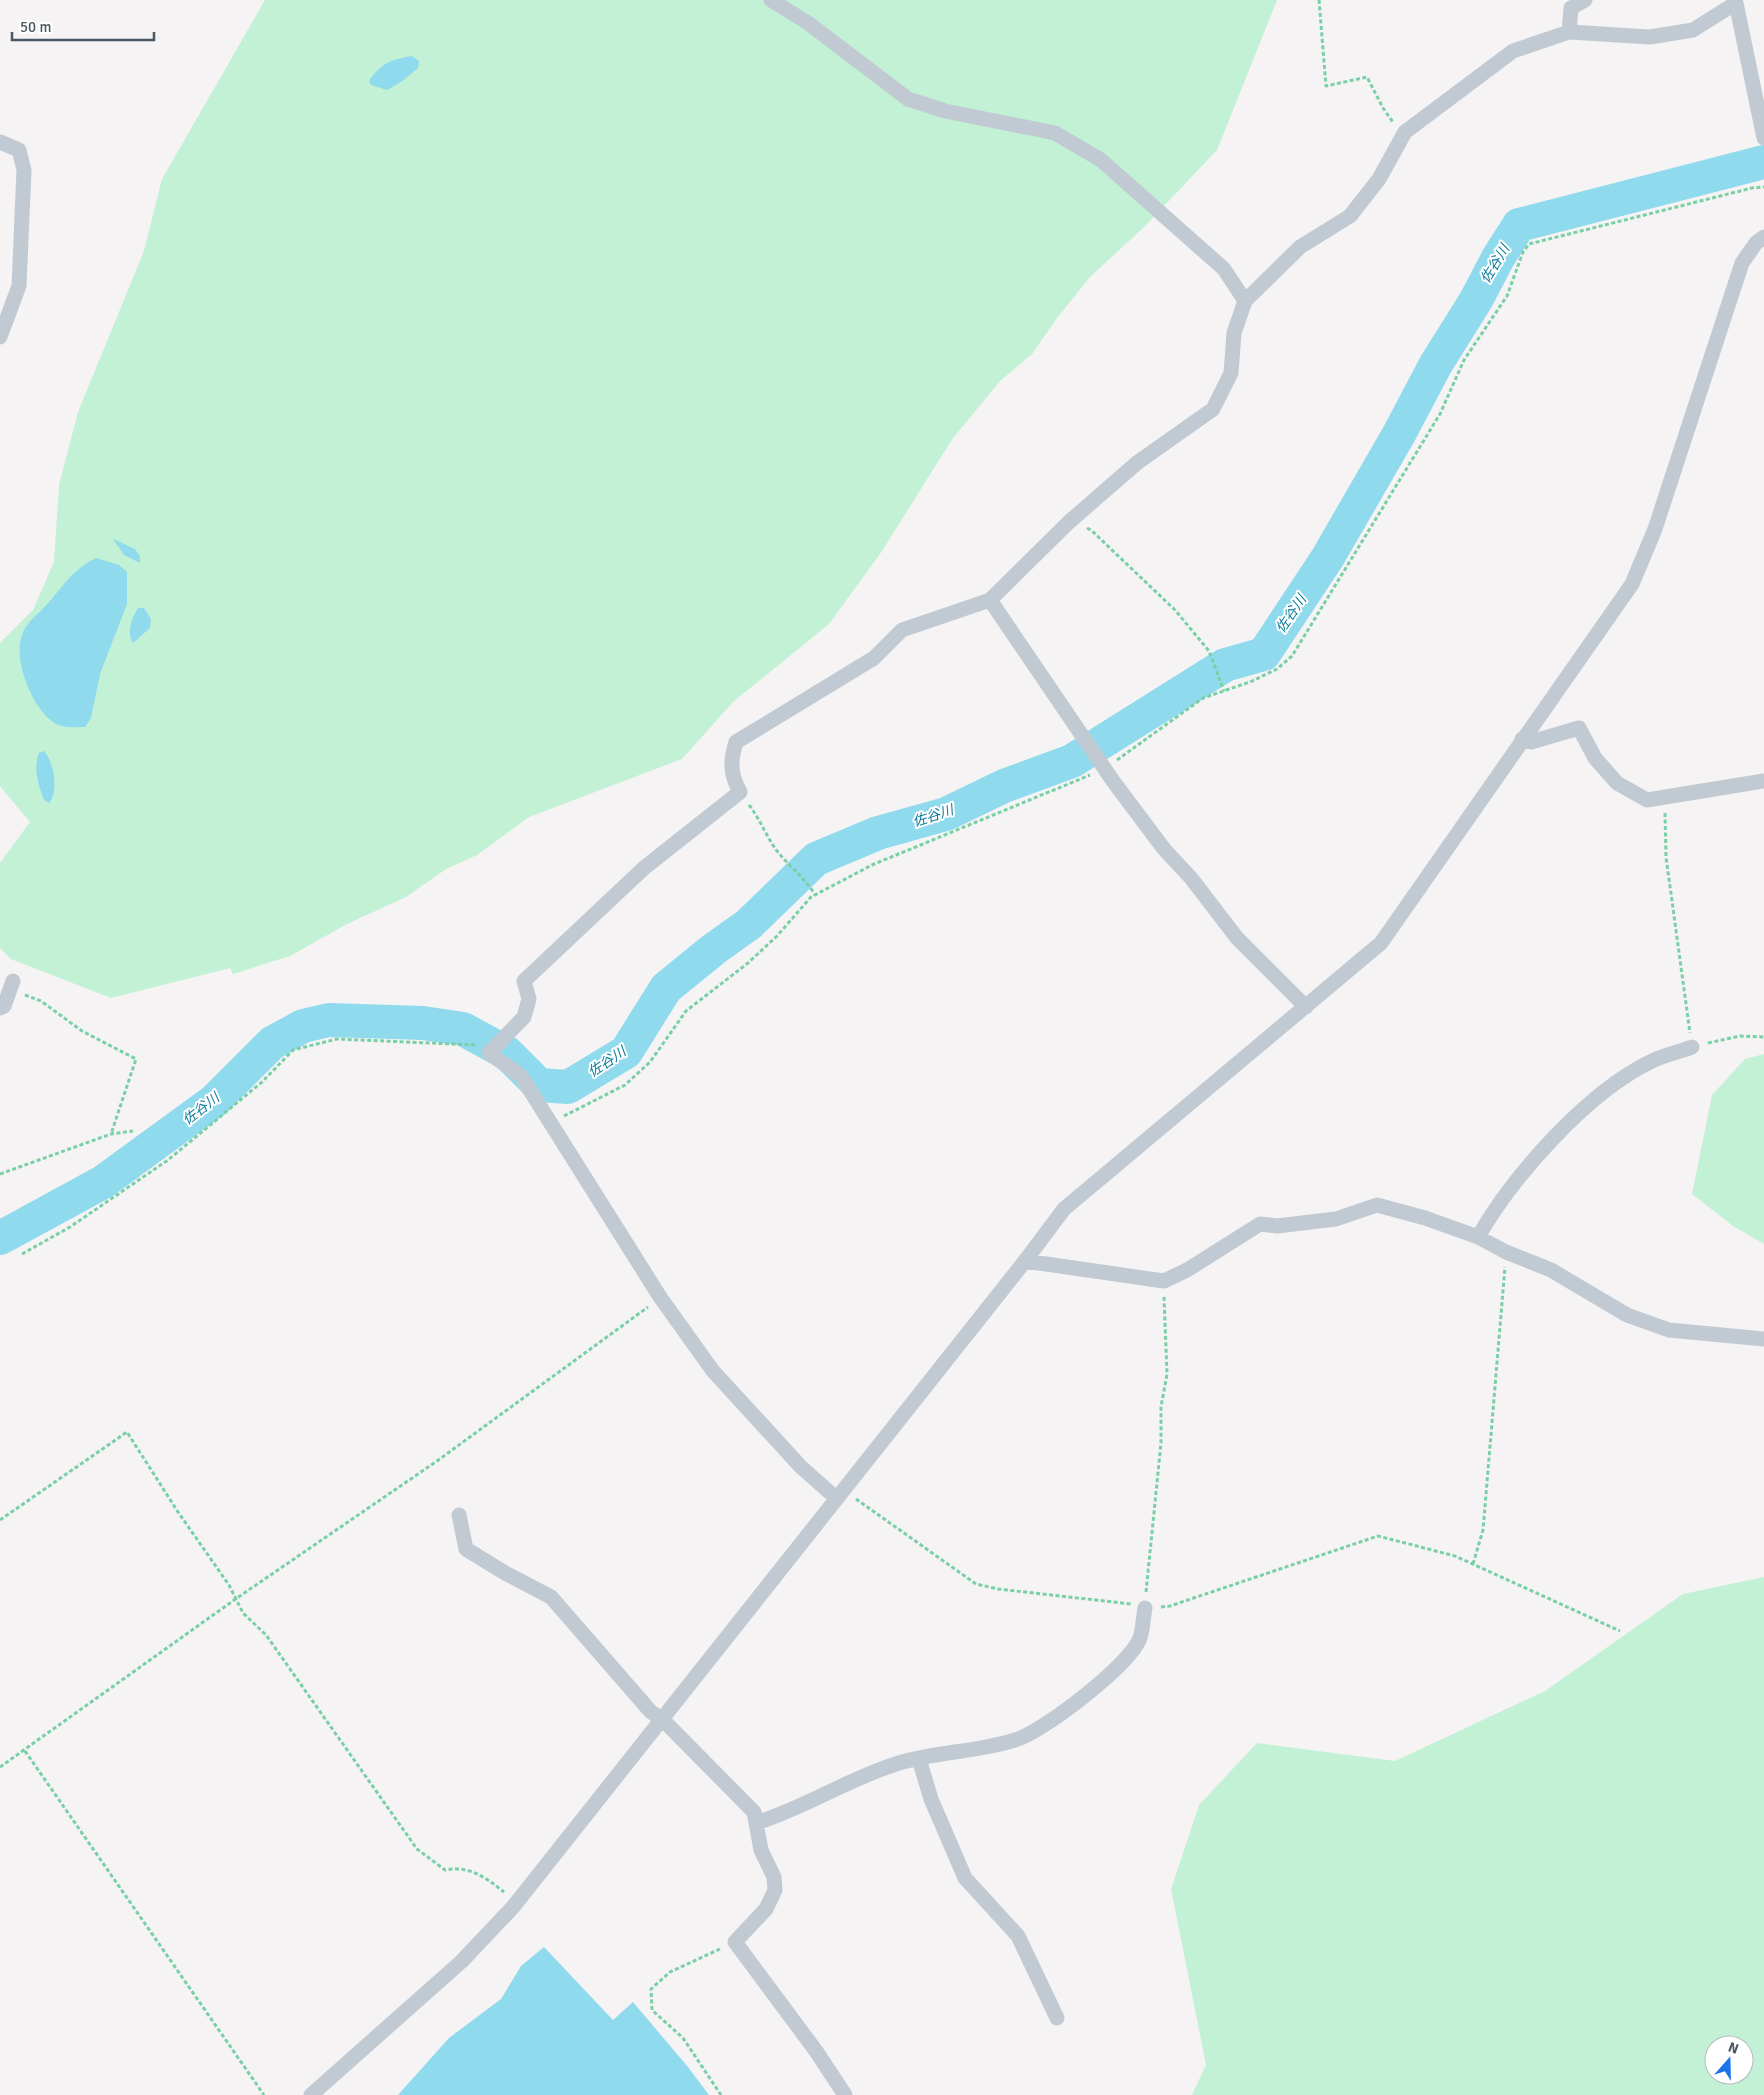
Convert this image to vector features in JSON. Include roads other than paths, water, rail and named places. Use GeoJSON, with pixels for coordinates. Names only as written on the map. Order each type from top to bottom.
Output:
{"type":"FeatureCollection","features":[{"type":"Feature","properties":{"kind":"street"},"geometry":{"type":"LineString","coordinates":[[771,0],[808,23],[908,98],[945,111],[1056,133],[1101,160],[1224,269],[1245,301]]}},
{"type":"Feature","properties":{"kind":"street"},"geometry":{"type":"LineString","coordinates":[[1568,32],[1566,4],[1585,0]]}},
{"type":"Feature","properties":{"kind":"street"},"geometry":{"type":"LineString","coordinates":[[840,1494],[802,1467],[712,1371],[660,1297],[521,1076],[489,1053],[524,1017],[528,999],[524,981],[644,868],[740,792],[732,779],[732,756],[736,742],[874,658],[902,630],[990,600],[1069,522],[1138,462],[1213,408],[1231,374],[1234,333],[1245,301],[1300,247],[1350,216],[1379,179],[1405,132],[1513,51],[1568,32],[1650,37],[1693,30],[1736,1],[1764,138]]}},
{"type":"Feature","properties":{"kind":"street"},"geometry":{"type":"LineString","coordinates":[[0,142],[20,150],[24,170],[19,286],[0,337]]}},
{"type":"Feature","properties":{"kind":"street"},"geometry":{"type":"LineString","coordinates":[[311,2095],[462,1961],[517,1902],[1025,1261],[1064,1209],[1381,943],[1444,856],[1522,739],[1632,584],[1655,529],[1742,262],[1756,243],[1764,237]]}},
{"type":"Feature","properties":{"kind":"street"},"geometry":{"type":"LineString","coordinates":[[990,600],[1105,769],[1164,849],[1191,878],[1237,938],[1306,1007]]}},
{"type":"Feature","properties":{"kind":"street"},"geometry":{"type":"LineString","coordinates":[[1522,739],[1531,742],[1579,728],[1595,758],[1618,783],[1647,800],[1764,780]]}},
{"type":"Feature","properties":{"kind":"street"},"geometry":{"type":"LineString","coordinates":[[0,1008],[4,1006],[12,985]]}},
{"type":"Feature","properties":{"kind":"street"},"geometry":{"type":"LineString","coordinates":[[1478,1237],[1490,1215],[1527,1167],[1568,1123],[1614,1085],[1651,1061],[1692,1047]]}},
{"type":"Feature","properties":{"kind":"street"},"geometry":{"type":"LineString","coordinates":[[1025,1261],[1164,1281],[1187,1270],[1260,1224],[1277,1226],[1336,1218],[1377,1206],[1425,1218],[1478,1237],[1506,1252],[1551,1270],[1627,1315],[1669,1330],[1764,1339]]}},
{"type":"Feature","properties":{"kind":"street"},"geometry":{"type":"LineString","coordinates":[[459,1516],[466,1549],[505,1573],[551,1597],[651,1712],[662,1719],[754,1812],[761,1850],[774,1877],[775,1890],[766,1909],[735,1942],[816,2051],[845,2095]]}},
{"type":"Feature","properties":{"kind":"street"},"geometry":{"type":"LineString","coordinates":[[756,1823],[781,1815],[854,1780],[901,1762],[1020,1738],[1067,1710],[1126,1660],[1140,1639],[1145,1608]]}},
{"type":"Feature","properties":{"kind":"street"},"geometry":{"type":"LineString","coordinates":[[919,1759],[931,1799],[965,1878],[1018,1936],[1057,2018]]}},
{"type":"Feature","properties":{"kind":"water"},"geometry":{"type":"Polygon","coordinates":[[[412,56],[419,61],[418,68],[401,82],[387,90],[371,85],[369,81],[383,66],[393,60],[412,56]]]}},
{"type":"Feature","properties":{"kind":"water"},"geometry":{"type":"Polygon","coordinates":[[[113,539],[135,549],[140,556],[140,563],[124,555],[113,539]]]}},
{"type":"Feature","properties":{"kind":"water"},"geometry":{"type":"Polygon","coordinates":[[[96,558],[119,565],[127,572],[127,604],[100,674],[91,718],[85,727],[61,726],[49,719],[41,710],[28,687],[20,661],[21,638],[29,623],[70,578],[81,567],[96,558]]]}},
{"type":"Feature","properties":{"kind":"water"},"geometry":{"type":"Polygon","coordinates":[[[138,608],[144,608],[151,619],[150,628],[133,643],[130,630],[138,608]]]}},
{"type":"Feature","properties":{"kind":"water"},"geometry":{"type":"Polygon","coordinates":[[[44,751],[53,769],[54,777],[54,792],[49,803],[44,800],[36,771],[39,753],[44,751]]]}},
{"type":"Feature","properties":{"kind":"water"},"geometry":{"type":"Polygon","coordinates":[[[544,1947],[613,2020],[633,2002],[709,2095],[398,2095],[449,2038],[501,1999],[521,1966],[544,1947]]]}},
{"type":"Feature","properties":{"kind":"waterway","name":"佐谷川"},"geometry":{"type":"LineString","coordinates":[[0,1238],[103,1182],[214,1101],[272,1043],[303,1026],[329,1020],[423,1023],[463,1029],[507,1053],[539,1085],[568,1087],[626,1052],[666,988],[714,949],[749,924],[816,859],[878,833],[946,814],[1004,786],[1072,761],[1225,665],[1264,654],[1328,557],[1399,434],[1436,364],[1476,300],[1498,258],[1519,225],[1764,162]]}}]}
